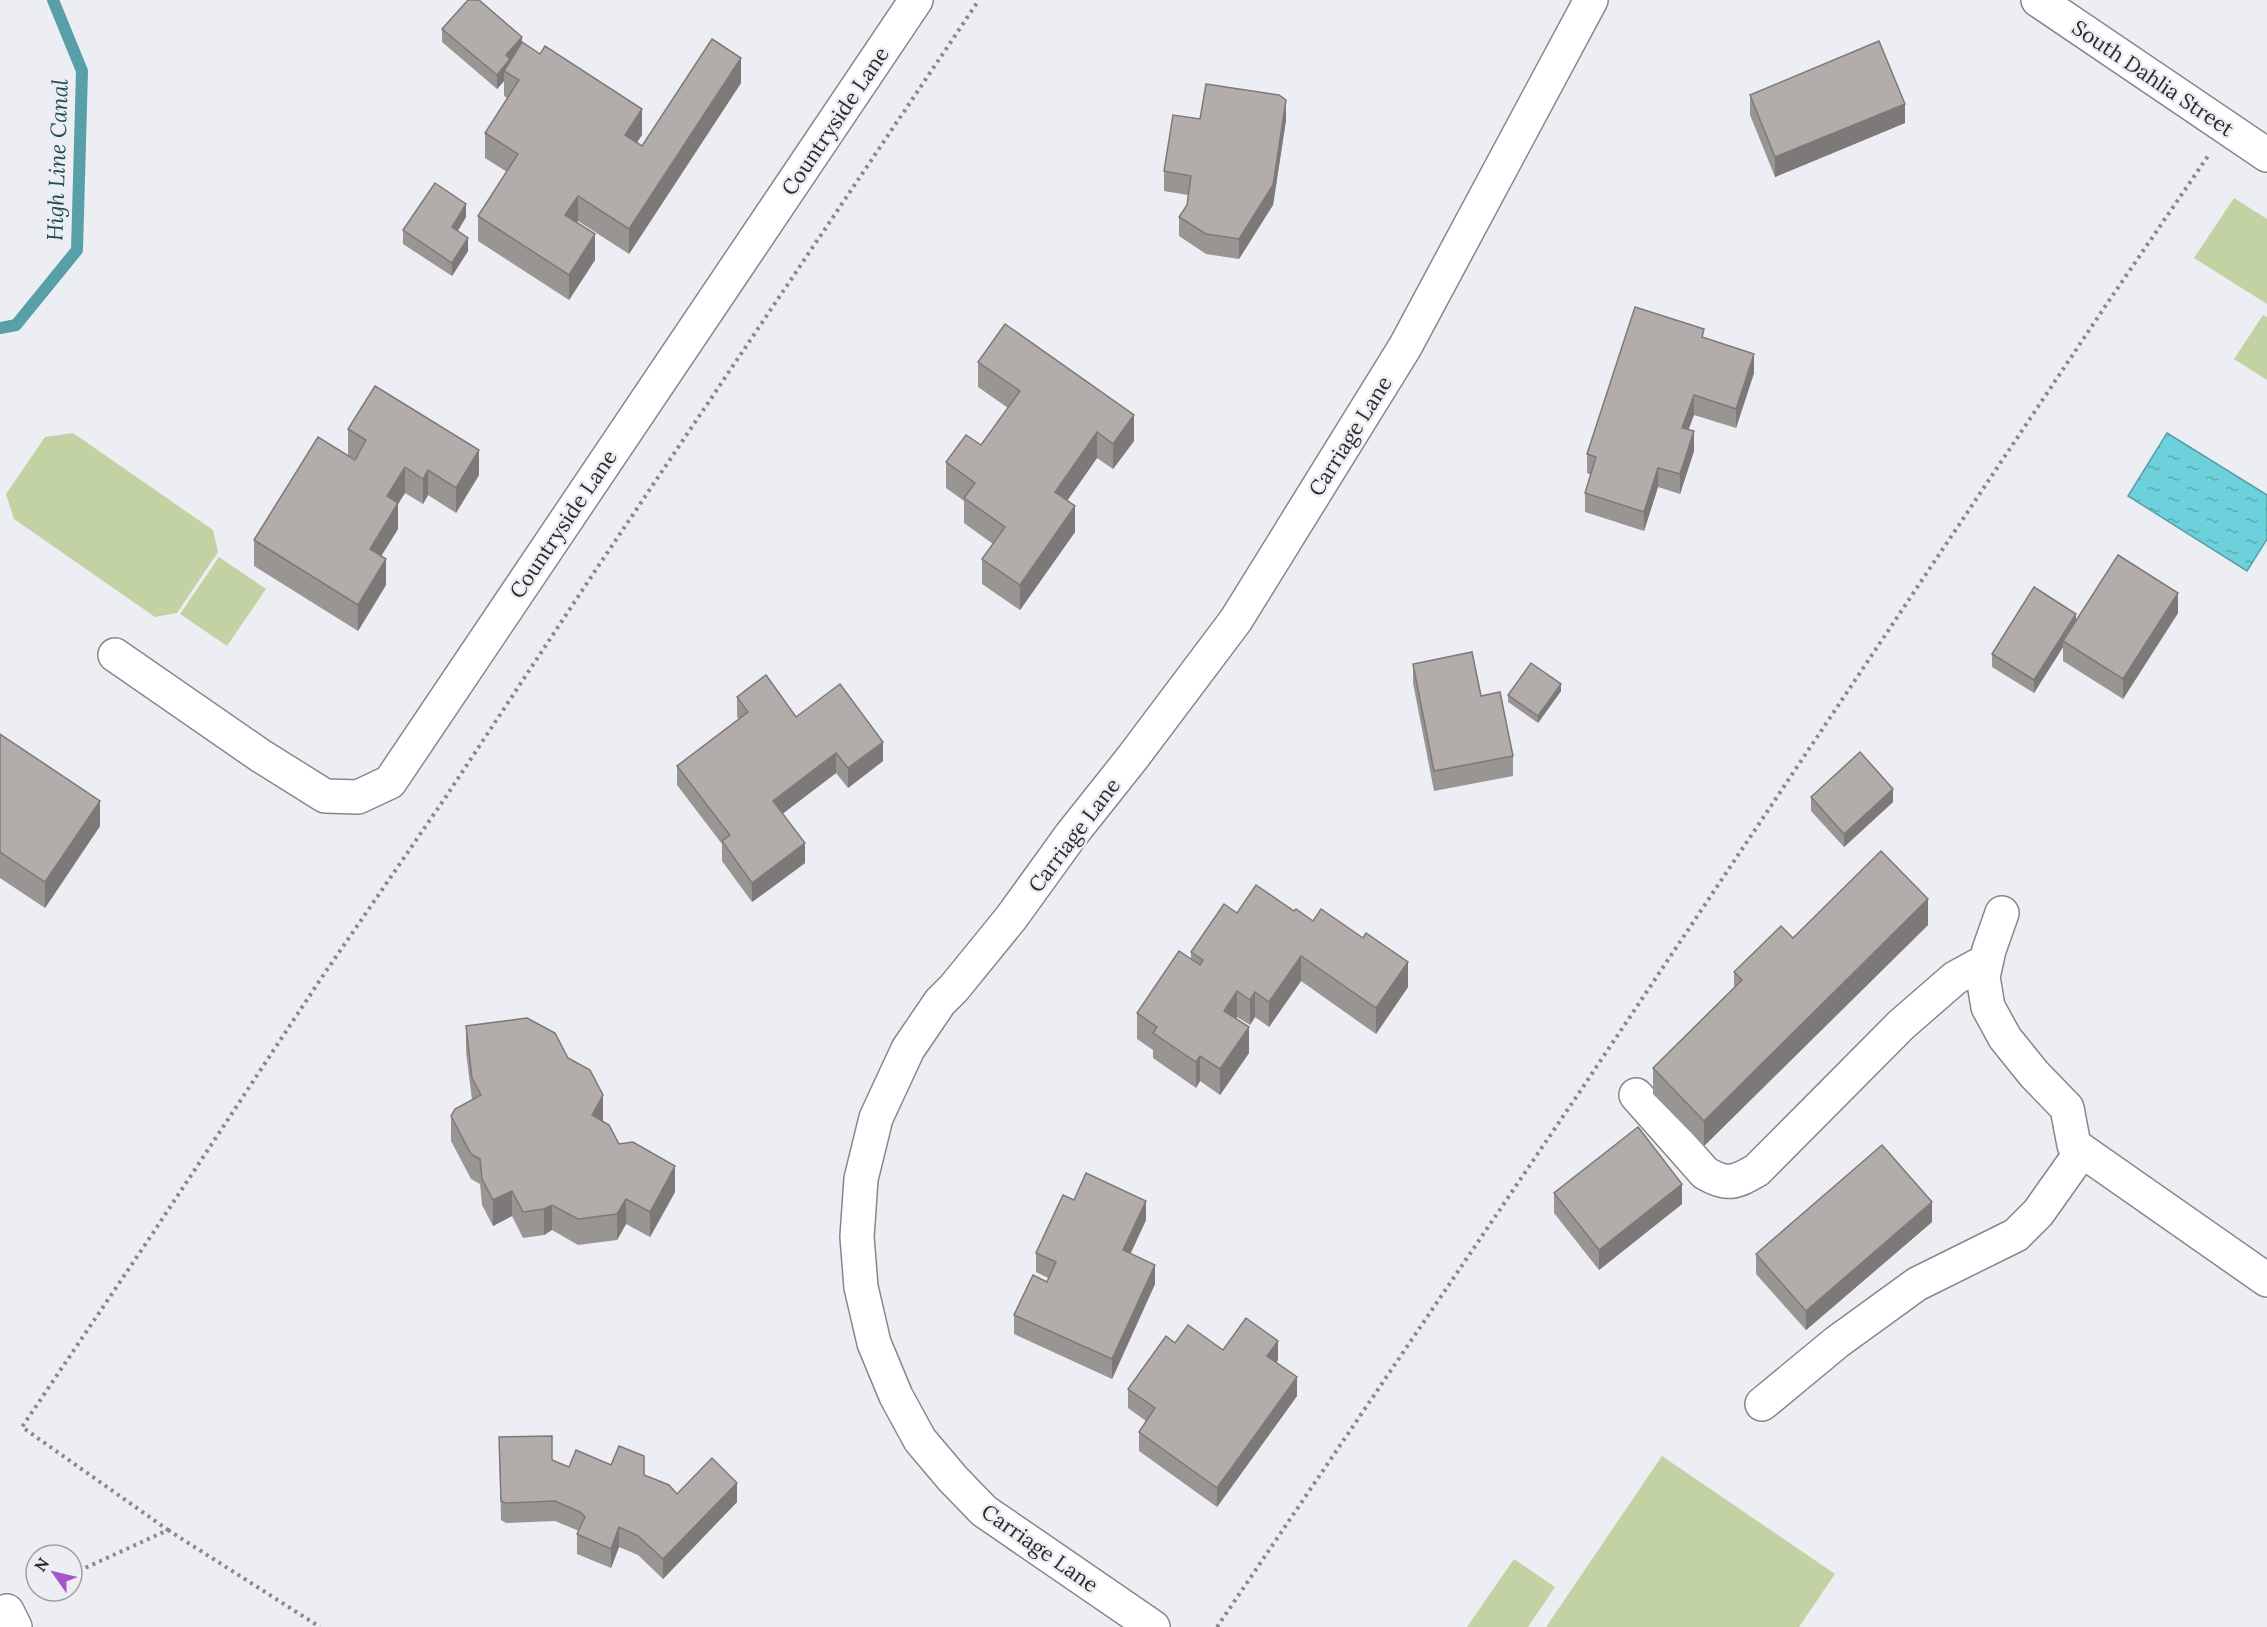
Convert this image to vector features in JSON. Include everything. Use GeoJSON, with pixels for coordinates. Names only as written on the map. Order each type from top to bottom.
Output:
{"type":"FeatureCollection","features":[{"type":"Feature","properties":{"kind":"street","name":"Countryside Lane"},"geometry":{"type":"LineString","coordinates":[[115,655],[261,756],[325,796],[358,797],[390,782],[916,0]]}},
{"type":"Feature","properties":{"kind":"street","name":"Carriage Lane"},"geometry":{"type":"LineString","coordinates":[[1153,1627],[984,1511],[920,1440],[896,1396],[874,1343],[861,1287],[857,1237],[861,1179],[876,1118],[908,1049],[940,1002],[1011,918],[1236,620],[1405,347],[1591,0]]}},
{"type":"Feature","properties":{"kind":"street","name":"South Dahlia Street"},"geometry":{"type":"LineString","coordinates":[[2038,0],[2267,156]]}},
{"type":"Feature","properties":{"kind":"street"},"geometry":{"type":"LineString","coordinates":[[2002,913],[1983,977],[1988,1006],[2005,1038],[2034,1074],[2067,1108],[2074,1145],[2267,1280]]}},
{"type":"Feature","properties":{"kind":"street"},"geometry":{"type":"LineString","coordinates":[[1636,1095],[1704,1173],[1716,1180],[1728,1183],[1742,1179],[1757,1170],[1901,1025],[1955,978],[1986,961]]}},
{"type":"Feature","properties":{"kind":"street"},"geometry":{"type":"LineString","coordinates":[[1762,1404],[1838,1342],[1917,1284],[2016,1235],[2038,1213],[2082,1151]]}},
{"type":"Feature","properties":{"kind":"path"},"geometry":{"type":"LineString","coordinates":[[321,1627],[168,1530],[22,1427],[980,0]]}},
{"type":"Feature","properties":{"kind":"path"},"geometry":{"type":"LineString","coordinates":[[1217,1627],[1592,1074],[2096,321],[2228,129]]}},
{"type":"Feature","properties":{"kind":"path"},"geometry":{"type":"LineString","coordinates":[[84,1568],[168,1530]]}},
{"type":"Feature","properties":{"kind":"green space"},"geometry":{"type":"Polygon","coordinates":[[[2234,198],[2267,219],[2267,304],[2194,258],[2234,198]]]}},
{"type":"Feature","properties":{"kind":"green space"},"geometry":{"type":"Polygon","coordinates":[[[2263,315],[2267,317],[2267,380],[2234,359],[2263,315]]]}},
{"type":"Feature","properties":{"kind":"green space"},"geometry":{"type":"Polygon","coordinates":[[[73,433],[213,530],[218,552],[177,613],[155,617],[14,519],[6,494],[45,437],[73,433]]]}},
{"type":"Feature","properties":{"kind":"green space"},"geometry":{"type":"Polygon","coordinates":[[[219,557],[266,589],[227,646],[180,614],[219,557]]]}},
{"type":"Feature","properties":{"kind":"green space"},"geometry":{"type":"Polygon","coordinates":[[[1662,1456],[1835,1574],[1799,1627],[1546,1627],[1662,1456]]]}},
{"type":"Feature","properties":{"kind":"green space"},"geometry":{"type":"Polygon","coordinates":[[[1514,1559],[1555,1587],[1528,1627],[1467,1627],[1514,1559]]]}},
{"type":"Feature","properties":{"kind":"water"},"geometry":{"type":"Polygon","coordinates":[[[2167,433],[2267,495],[2267,539],[2247,571],[2128,496],[2167,433]]]}},
{"type":"Feature","properties":{"kind":"building"},"geometry":{"type":"Polygon","coordinates":[[[468,0],[479,0],[522,37],[506,55],[510,59],[497,75],[442,29],[468,0]]]}},
{"type":"Feature","properties":{"kind":"building"},"geometry":{"type":"Polygon","coordinates":[[[712,39],[741,58],[629,229],[578,196],[565,215],[595,234],[569,275],[478,216],[518,154],[485,133],[519,80],[504,71],[522,42],[540,54],[545,46],[642,109],[625,135],[642,146],[712,39]]]}},
{"type":"Feature","properties":{"kind":"building"},"geometry":{"type":"Polygon","coordinates":[[[1879,41],[1905,104],[1775,157],[1750,95],[1879,41]]]}},
{"type":"Feature","properties":{"kind":"building"},"geometry":{"type":"Polygon","coordinates":[[[1206,84],[1279,95],[1286,100],[1273,185],[1239,239],[1206,234],[1179,217],[1187,205],[1191,176],[1164,171],[1173,115],[1200,119],[1206,84]]]}},
{"type":"Feature","properties":{"kind":"building"},"geometry":{"type":"Polygon","coordinates":[[[435,183],[466,204],[452,227],[468,238],[452,263],[403,230],[435,183]]]}},
{"type":"Feature","properties":{"kind":"building"},"geometry":{"type":"Polygon","coordinates":[[[1635,307],[1704,329],[1702,337],[1754,354],[1736,409],[1694,395],[1682,428],[1694,431],[1680,474],[1658,468],[1644,512],[1585,493],[1596,457],[1587,454],[1635,307]]]}},
{"type":"Feature","properties":{"kind":"building"},"geometry":{"type":"Polygon","coordinates":[[[1005,324],[1134,415],[1113,444],[1097,432],[1055,492],[1075,506],[1020,585],[982,559],[1005,527],[964,498],[975,483],[946,462],[966,435],[981,445],[1020,391],[978,362],[1005,324]]]}},
{"type":"Feature","properties":{"kind":"building"},"geometry":{"type":"Polygon","coordinates":[[[375,386],[479,450],[456,488],[428,470],[423,479],[405,467],[387,496],[398,503],[370,549],[386,559],[358,605],[254,540],[318,437],[355,460],[366,440],[348,429],[375,386]]]}},
{"type":"Feature","properties":{"kind":"building"},"geometry":{"type":"Polygon","coordinates":[[[2118,555],[2178,593],[2123,679],[2063,641],[2118,555]]]}},
{"type":"Feature","properties":{"kind":"building"},"geometry":{"type":"Polygon","coordinates":[[[2034,587],[2076,614],[2034,680],[1992,654],[2034,587]]]}},
{"type":"Feature","properties":{"kind":"building"},"geometry":{"type":"Polygon","coordinates":[[[1472,652],[1481,696],[1500,692],[1513,756],[1434,771],[1413,664],[1472,652]]]}},
{"type":"Feature","properties":{"kind":"building"},"geometry":{"type":"Polygon","coordinates":[[[1531,663],[1561,684],[1538,716],[1508,695],[1531,663]]]}},
{"type":"Feature","properties":{"kind":"building"},"geometry":{"type":"Polygon","coordinates":[[[766,675],[796,717],[840,684],[883,742],[848,768],[836,753],[773,801],[805,843],[752,883],[722,841],[730,835],[677,766],[748,712],[737,697],[766,675]]]}},
{"type":"Feature","properties":{"kind":"building"},"geometry":{"type":"Polygon","coordinates":[[[0,734],[100,801],[45,882],[0,852],[0,734]]]}},
{"type":"Feature","properties":{"kind":"building"},"geometry":{"type":"Polygon","coordinates":[[[1860,752],[1893,789],[1844,834],[1811,797],[1860,752]]]}},
{"type":"Feature","properties":{"kind":"building"},"geometry":{"type":"Polygon","coordinates":[[[1881,851],[1928,899],[1704,1121],[1653,1068],[1742,980],[1734,972],[1781,926],[1793,938],[1881,851]]]}},
{"type":"Feature","properties":{"kind":"building"},"geometry":{"type":"Polygon","coordinates":[[[1256,885],[1313,921],[1321,909],[1363,938],[1366,933],[1408,962],[1376,1008],[1301,956],[1269,1002],[1255,992],[1250,1000],[1237,991],[1224,1011],[1249,1027],[1220,1069],[1200,1056],[1196,1062],[1153,1033],[1157,1027],[1137,1013],[1179,951],[1200,965],[1203,960],[1191,952],[1224,904],[1237,913],[1256,885]]]}},
{"type":"Feature","properties":{"kind":"building"},"geometry":{"type":"Polygon","coordinates":[[[527,1018],[555,1033],[568,1058],[590,1070],[603,1095],[592,1115],[609,1125],[619,1144],[633,1142],[675,1166],[650,1212],[626,1199],[617,1214],[578,1219],[552,1205],[544,1209],[523,1212],[512,1191],[493,1200],[482,1179],[480,1159],[471,1154],[451,1116],[455,1109],[481,1095],[472,1078],[466,1026],[527,1018]]]}},
{"type":"Feature","properties":{"kind":"building"},"geometry":{"type":"Polygon","coordinates":[[[1638,1127],[1682,1184],[1599,1250],[1554,1193],[1638,1127]]]}},
{"type":"Feature","properties":{"kind":"building"},"geometry":{"type":"Polygon","coordinates":[[[1882,1145],[1932,1202],[1806,1311],[1756,1254],[1882,1145]]]}},
{"type":"Feature","properties":{"kind":"building"},"geometry":{"type":"Polygon","coordinates":[[[1086,1173],[1146,1201],[1123,1250],[1155,1265],[1112,1359],[1014,1315],[1033,1275],[1047,1282],[1056,1262],[1036,1253],[1063,1195],[1074,1200],[1086,1173]]]}},
{"type":"Feature","properties":{"kind":"building"},"geometry":{"type":"Polygon","coordinates":[[[1246,1318],[1278,1341],[1267,1356],[1297,1377],[1217,1488],[1139,1432],[1155,1408],[1128,1389],[1166,1336],[1175,1343],[1188,1325],[1223,1350],[1246,1318]]]}},
{"type":"Feature","properties":{"kind":"building"},"geometry":{"type":"Polygon","coordinates":[[[552,1436],[552,1460],[569,1467],[576,1450],[611,1465],[619,1446],[644,1456],[644,1475],[669,1485],[677,1494],[712,1458],[737,1483],[663,1559],[638,1536],[619,1527],[611,1549],[577,1534],[585,1517],[580,1512],[555,1501],[506,1503],[501,1501],[499,1437],[552,1436]]]}},
{"type":"Feature","properties":{"kind":"waterway","name":"High Line Canal"},"geometry":{"type":"LineString","coordinates":[[0,328],[16,325],[77,250],[82,71],[53,0]]}}]}
